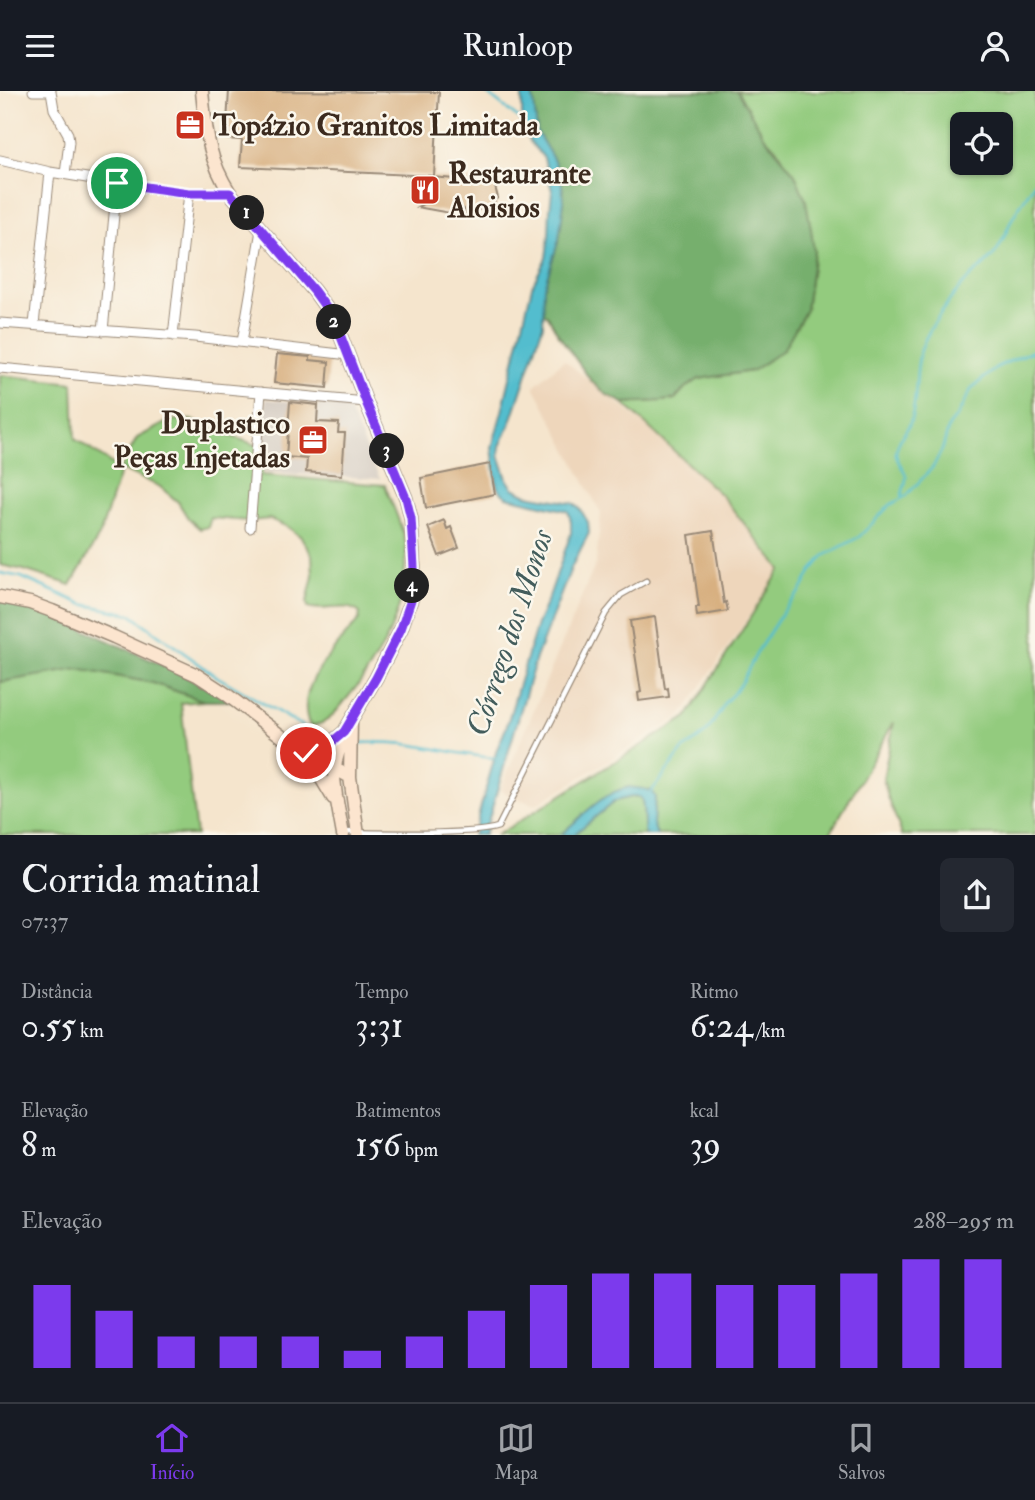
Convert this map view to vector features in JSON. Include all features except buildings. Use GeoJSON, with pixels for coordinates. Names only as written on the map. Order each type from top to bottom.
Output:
{"type":"FeatureCollection","features":[{"type":"Feature","properties":{"kind":"main road"},"geometry":{"type":"LineString","coordinates":[[202,91],[210,154],[219,176],[230,193],[327,309],[349,355],[406,498],[411,518],[414,567],[412,597],[401,629],[347,726],[338,751],[334,778],[343,833]]}},
{"type":"Feature","properties":{"kind":"main road"},"geometry":{"type":"LineString","coordinates":[[0,597],[52,611],[197,675],[301,750],[350,777]]}},
{"type":"Feature","properties":{"kind":"main road"},"geometry":{"type":"LineString","coordinates":[[301,750],[332,742],[347,726]]}},
{"type":"Feature","properties":{"kind":"main road"},"geometry":{"type":"LineString","coordinates":[[347,726],[350,777],[358,834]]}},
{"type":"Feature","properties":{"kind":"main road"},"geometry":{"type":"LineString","coordinates":[[301,750],[329,790],[338,809]]}},
{"type":"Feature","properties":{"kind":"street"},"geometry":{"type":"LineString","coordinates":[[33,91],[50,91],[54,109],[68,134],[65,174]]}},
{"type":"Feature","properties":{"kind":"street"},"geometry":{"type":"LineString","coordinates":[[0,160],[117,183],[189,193],[230,193]]}},
{"type":"Feature","properties":{"kind":"street"},"geometry":{"type":"LineString","coordinates":[[34,325],[50,171]]}},
{"type":"Feature","properties":{"kind":"street"},"geometry":{"type":"LineString","coordinates":[[103,331],[117,183]]}},
{"type":"Feature","properties":{"kind":"street"},"geometry":{"type":"LineString","coordinates":[[173,336],[189,193]]}},
{"type":"Feature","properties":{"kind":"street"},"geometry":{"type":"LineString","coordinates":[[242,342],[261,230]]}},
{"type":"Feature","properties":{"kind":"street"},"geometry":{"type":"LineString","coordinates":[[0,323],[242,342],[349,355]]}},
{"type":"Feature","properties":{"kind":"street"},"geometry":{"type":"LineString","coordinates":[[0,368],[366,402]]}},
{"type":"Feature","properties":{"kind":"street"},"geometry":{"type":"LineString","coordinates":[[250,528],[261,392]]}},
{"type":"Feature","properties":{"kind":"lane"},"geometry":{"type":"LineString","coordinates":[[343,833],[428,835],[489,831],[498,827],[606,613],[621,595],[646,581]]}},
{"type":"Feature","properties":{"kind":"shaded area"},"geometry":{"type":"Polygon","coordinates":[[[564,360],[729,492],[787,560],[681,716],[535,805],[500,790],[596,563],[601,513],[534,386],[564,360]]]}},
{"type":"Feature","properties":{"kind":"shaded area","name":"Duplastico Peças Injetadas"},"geometry":{"type":"Polygon","coordinates":[[[266,399],[348,408],[380,479],[263,472],[266,399]]]}},
{"type":"Feature","properties":{"kind":"green space"},"geometry":{"type":"Polygon","coordinates":[[[531,91],[737,91],[764,136],[795,174],[806,201],[811,229],[814,251],[806,310],[783,350],[752,371],[699,379],[675,399],[623,403],[607,395],[592,382],[548,316],[543,313],[544,287],[559,239],[564,201],[561,178],[537,132],[531,91]]]}},
{"type":"Feature","properties":{"kind":"green space"},"geometry":{"type":"Polygon","coordinates":[[[737,91],[1035,91],[1035,835],[902,835],[883,779],[894,722],[829,835],[657,835],[653,824],[655,797],[650,790],[596,804],[560,835],[497,835],[687,717],[781,569],[722,496],[623,403],[675,399],[699,379],[752,371],[806,310],[814,251],[781,154],[764,136],[737,91]]]}},
{"type":"Feature","properties":{"kind":"green space"},"geometry":{"type":"Polygon","coordinates":[[[0,375],[73,383],[75,439],[120,469],[137,438],[171,420],[191,420],[262,447],[262,475],[385,485],[406,546],[399,605],[394,623],[377,656],[333,715],[326,721],[310,726],[306,712],[307,697],[319,669],[359,620],[360,613],[341,607],[308,607],[313,576],[312,555],[301,537],[288,527],[270,519],[250,521],[211,518],[208,527],[200,529],[188,518],[178,502],[159,486],[121,469],[100,534],[71,585],[0,565],[0,375]]]}},
{"type":"Feature","properties":{"kind":"green space"},"geometry":{"type":"Polygon","coordinates":[[[0,601],[49,614],[173,670],[229,701],[204,701],[153,683],[78,669],[0,682],[0,601]]]}},
{"type":"Feature","properties":{"kind":"green space"},"geometry":{"type":"Polygon","coordinates":[[[78,669],[153,683],[204,701],[181,703],[196,835],[0,835],[0,682],[78,669]]]}},
{"type":"Feature","properties":{"kind":"green space"},"geometry":{"type":"Polygon","coordinates":[[[636,796],[641,798],[642,802],[645,835],[573,835],[615,801],[636,796]]]}},
{"type":"Feature","properties":{"kind":"water"},"geometry":{"type":"Polygon","coordinates":[[[522,91],[531,91],[537,132],[561,178],[564,201],[559,239],[544,287],[543,325],[499,455],[513,488],[527,495],[573,503],[588,522],[589,533],[572,566],[536,658],[484,835],[473,835],[537,624],[571,533],[568,511],[503,494],[497,487],[492,447],[532,286],[546,258],[549,235],[552,191],[544,158],[522,127],[522,91]]]}},
{"type":"Feature","properties":{"kind":"water"},"geometry":{"type":"Polygon","coordinates":[[[629,787],[647,790],[655,797],[653,824],[657,835],[645,835],[642,802],[641,798],[636,796],[615,801],[573,835],[560,835],[600,800],[629,787]]]}},
{"type":"Feature","properties":{"kind":"waterway"},"geometry":{"type":"LineString","coordinates":[[484,91],[524,123]]}},
{"type":"Feature","properties":{"kind":"waterway"},"geometry":{"type":"LineString","coordinates":[[902,497],[906,476],[896,452],[913,413],[918,363],[923,344],[954,295],[996,252],[1035,182]]}},
{"type":"Feature","properties":{"kind":"waterway"},"geometry":{"type":"LineString","coordinates":[[651,792],[683,750],[706,733],[742,681],[784,610],[801,591],[824,556],[859,537],[890,505],[906,496],[933,467],[942,450],[949,426],[972,388],[999,366],[1035,350]]}},
{"type":"Feature","properties":{"kind":"waterway"},"geometry":{"type":"LineString","coordinates":[[0,573],[21,577],[82,604],[130,614],[216,676],[311,731]]}},
{"type":"Feature","properties":{"kind":"waterway"},"geometry":{"type":"LineString","coordinates":[[360,743],[409,745],[495,758]]}},
{"type":"Feature","properties":{"kind":"place","name":"Topázio Granitos Limitada"},"geometry":{"type":"Point","coordinates":[190,125]}},
{"type":"Feature","properties":{"kind":"place","name":"Restaurante Aloisios"},"geometry":{"type":"Point","coordinates":[425,190]}},
{"type":"Feature","properties":{"kind":"place","name":"Duplastico Peças Injetadas"},"geometry":{"type":"Point","coordinates":[313,440]}},
{"type":"Feature","properties":{"kind":"route"},"geometry":{"type":"LineString","coordinates":[[117,183],[189,193],[230,193],[327,309],[349,355],[406,498],[411,518],[414,567],[412,597],[401,629],[344,732],[332,742],[306,753]]}},
{"type":"Feature","properties":{"kind":"water label","name":"Córrego dos Monos"},"geometry":{"type":"Point","coordinates":[510,633]}}]}
